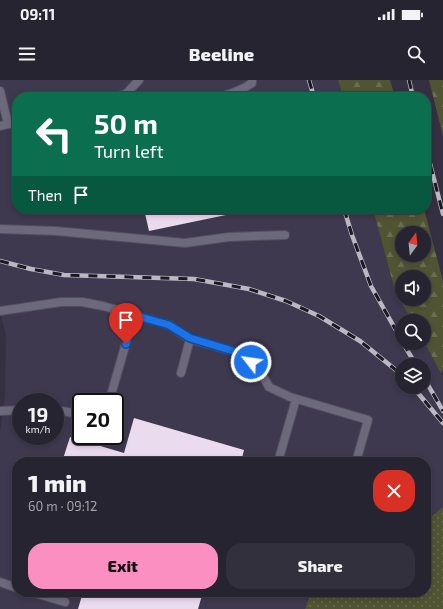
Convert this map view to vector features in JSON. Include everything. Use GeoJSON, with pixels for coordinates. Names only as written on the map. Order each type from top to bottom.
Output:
{"type":"FeatureCollection","features":[{"type":"Feature","properties":{"kind":"lane"},"geometry":{"type":"LineString","coordinates":[[129,92],[139,80]]}},
{"type":"Feature","properties":{"kind":"lane"},"geometry":{"type":"LineString","coordinates":[[237,92],[252,83],[252,80]]}},
{"type":"Feature","properties":{"kind":"lane"},"geometry":{"type":"LineString","coordinates":[[0,91],[4,125]]}},
{"type":"Feature","properties":{"kind":"lane"},"geometry":{"type":"LineString","coordinates":[[0,229],[56,231],[185,244],[230,237],[285,235]]}},
{"type":"Feature","properties":{"kind":"lane"},"geometry":{"type":"LineString","coordinates":[[0,311],[61,302],[82,302],[102,306],[169,325],[190,338],[243,354],[259,369],[269,387],[296,399],[368,420],[357,457]]}},
{"type":"Feature","properties":{"kind":"lane"},"geometry":{"type":"LineString","coordinates":[[112,393],[134,315]]}},
{"type":"Feature","properties":{"kind":"lane"},"geometry":{"type":"LineString","coordinates":[[180,373],[190,338]]}},
{"type":"Feature","properties":{"kind":"lane"},"geometry":{"type":"LineString","coordinates":[[279,457],[296,399]]}},
{"type":"Feature","properties":{"kind":"lane"},"geometry":{"type":"LineString","coordinates":[[0,411],[12,410]]}},
{"type":"Feature","properties":{"kind":"lane"},"geometry":{"type":"LineString","coordinates":[[0,582],[12,586]]}},
{"type":"Feature","properties":{"kind":"lane"},"geometry":{"type":"LineString","coordinates":[[48,597],[66,602]]}},
{"type":"Feature","properties":{"kind":"shaded area"},"geometry":{"type":"Polygon","coordinates":[[[0,80],[338,80],[342,92],[12,92],[12,214],[374,214],[395,291],[395,306],[404,306],[408,314],[395,314],[395,350],[428,350],[443,376],[443,507],[431,517],[431,457],[12,457],[12,597],[309,597],[305,609],[0,609],[0,432],[5,396],[6,335],[0,312],[0,80]]]}},
{"type":"Feature","properties":{"kind":"green space"},"geometry":{"type":"Polygon","coordinates":[[[338,80],[390,80],[394,92],[342,92],[338,80]]]}},
{"type":"Feature","properties":{"kind":"green space"},"geometry":{"type":"Polygon","coordinates":[[[429,80],[443,80],[443,136],[429,80]]]}},
{"type":"Feature","properties":{"kind":"green space"},"geometry":{"type":"Polygon","coordinates":[[[374,214],[425,214],[428,226],[395,226],[395,262],[431,262],[431,236],[443,281],[443,369],[441,373],[428,350],[431,350],[431,314],[408,314],[404,306],[431,306],[431,270],[395,270],[395,291],[374,214]]]}},
{"type":"Feature","properties":{"kind":"green space"},"geometry":{"type":"Polygon","coordinates":[[[443,507],[443,609],[305,609],[309,597],[431,597],[431,517],[443,507]]]}},
{"type":"Feature","properties":{"kind":"building"},"geometry":{"type":"Polygon","coordinates":[[[145,214],[226,214],[226,215],[149,231],[145,214]]]}},
{"type":"Feature","properties":{"kind":"building"},"geometry":{"type":"Polygon","coordinates":[[[134,418],[244,450],[242,457],[64,457],[70,437],[72,438],[72,445],[97,445],[124,453],[134,418]]]}},
{"type":"Feature","properties":{"kind":"building"},"geometry":{"type":"Polygon","coordinates":[[[82,597],[202,597],[198,609],[78,609],[82,597]]]}},
{"type":"Feature","properties":{"kind":"railway"},"geometry":{"type":"LineString","coordinates":[[309,80],[313,92]]}},
{"type":"Feature","properties":{"kind":"railway"},"geometry":{"type":"LineString","coordinates":[[409,80],[412,92]]}},
{"type":"Feature","properties":{"kind":"railway"},"geometry":{"type":"LineString","coordinates":[[431,167],[443,214]]}},
{"type":"Feature","properties":{"kind":"railway"},"geometry":{"type":"LineString","coordinates":[[346,214],[371,286],[395,329]]}},
{"type":"Feature","properties":{"kind":"railway"},"geometry":{"type":"LineString","coordinates":[[0,261],[64,275],[194,279],[249,289],[286,301],[319,316],[360,341],[395,369]]}},
{"type":"Feature","properties":{"kind":"railway"},"geometry":{"type":"LineString","coordinates":[[407,350],[412,358]]}},
{"type":"Feature","properties":{"kind":"railway"},"geometry":{"type":"LineString","coordinates":[[431,390],[443,411]]}},
{"type":"Feature","properties":{"kind":"railway"},"geometry":{"type":"LineString","coordinates":[[419,394],[443,423]]}},
{"type":"Feature","properties":{"kind":"route"},"geometry":{"type":"LineString","coordinates":[[126,344],[134,315],[169,325],[190,338],[243,354],[251,362]]}}]}
